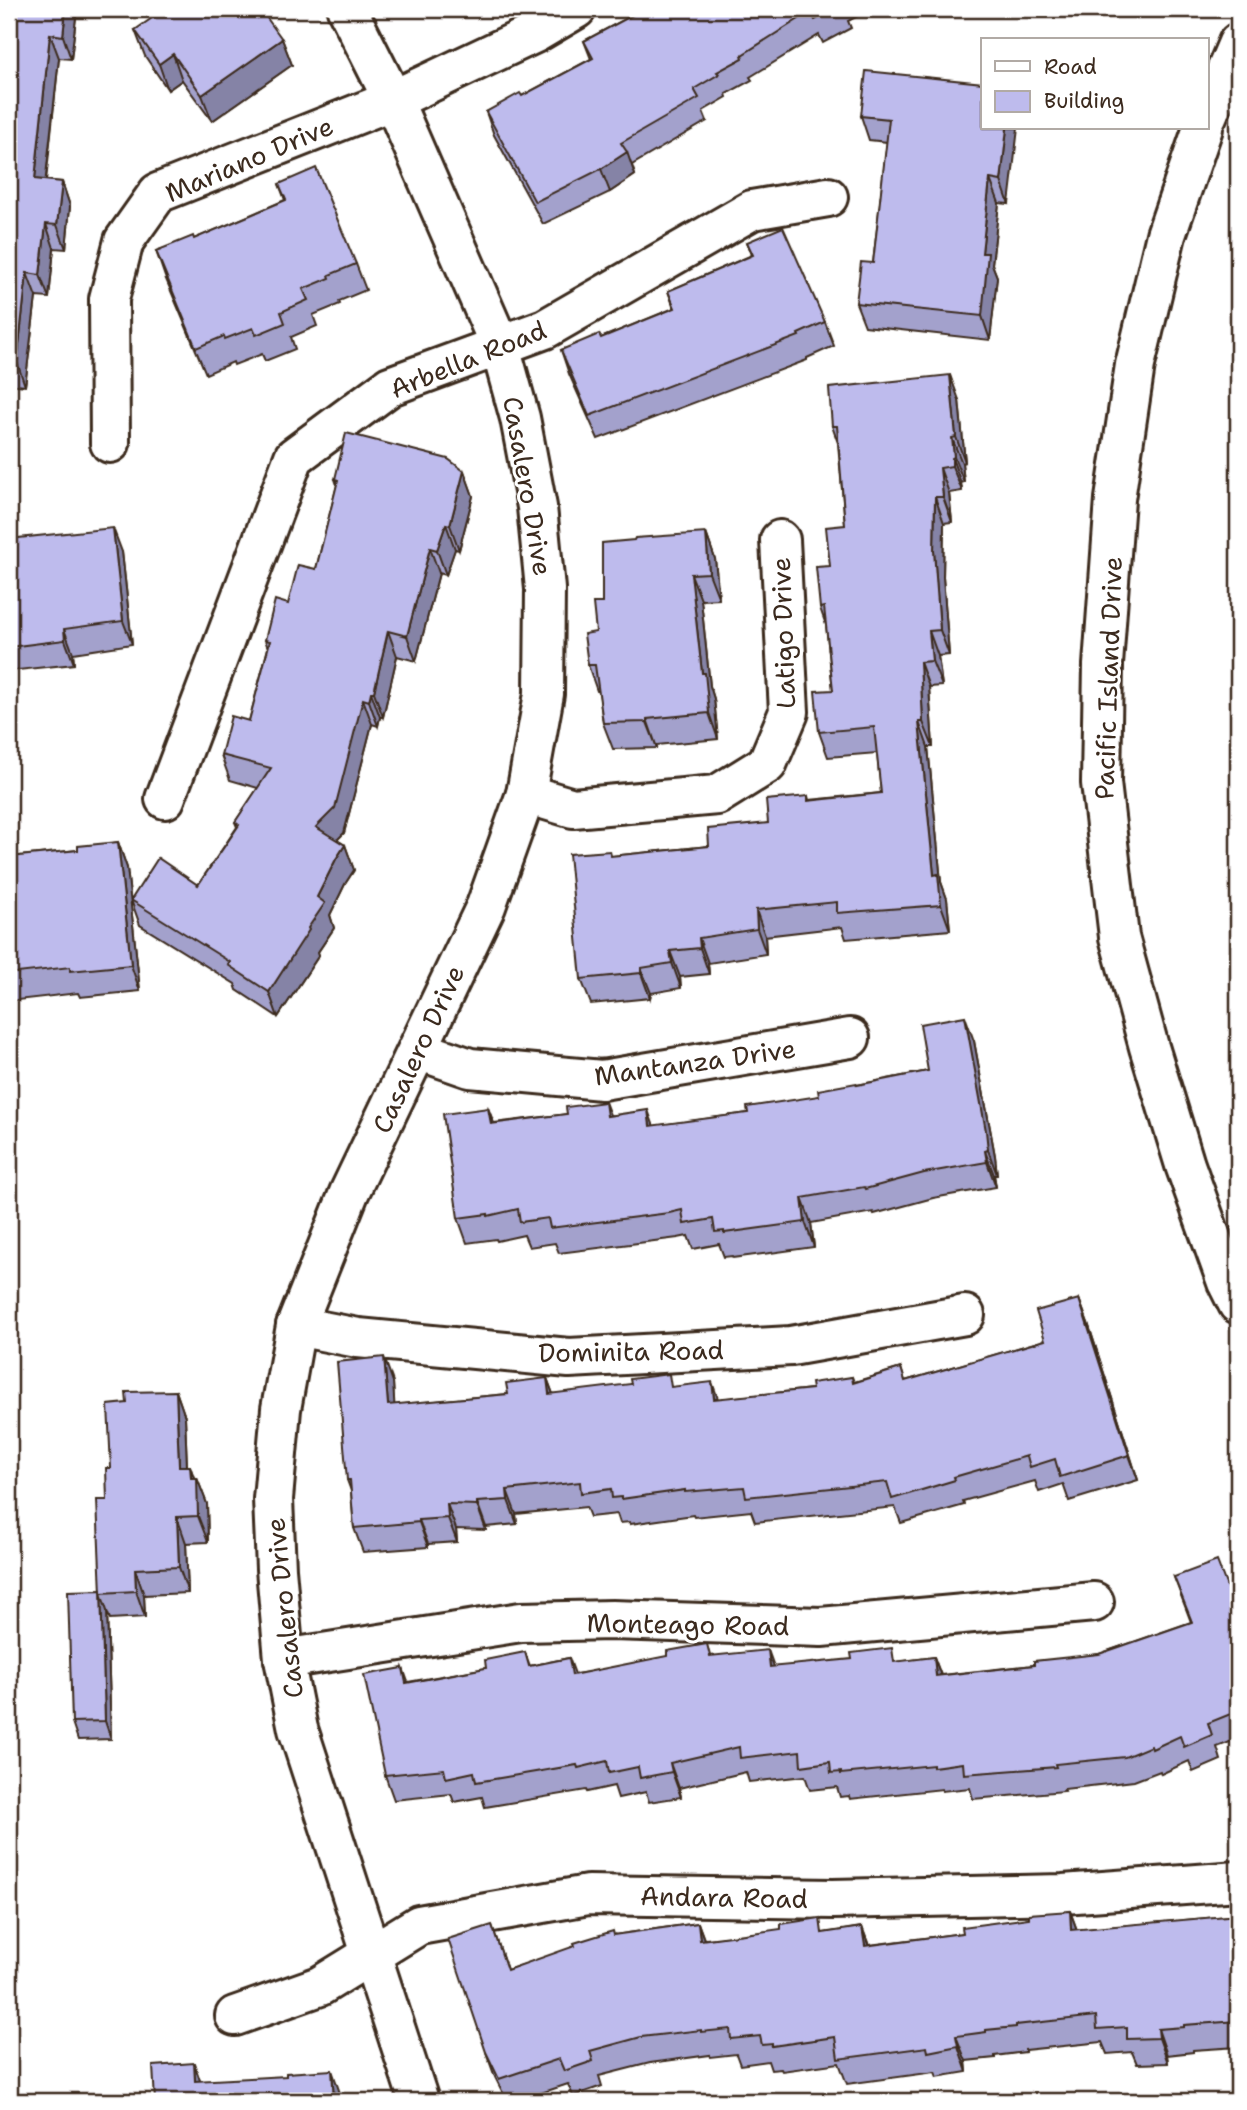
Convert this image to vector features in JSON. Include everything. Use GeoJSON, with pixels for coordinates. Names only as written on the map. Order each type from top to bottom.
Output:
{"type":"FeatureCollection","features":[{"type":"Feature","properties":{"kind":"street","name":"Casalero Drive"},"geometry":{"type":"LineString","coordinates":[[347,9],[393,100],[500,346],[520,418],[534,495],[545,589],[544,694],[526,794],[486,906],[349,1194],[296,1326],[281,1409],[273,1499],[284,1659],[298,1729],[419,2101]]}},
{"type":"Feature","properties":{"kind":"street","name":"Mariano Drive"},"geometry":{"type":"LineString","coordinates":[[110,443],[109,299],[124,241],[158,193],[393,100],[537,32],[576,9]]}},
{"type":"Feature","properties":{"kind":"street"},"geometry":{"type":"LineString","coordinates":[[1208,114],[1238,43]]}},
{"type":"Feature","properties":{"kind":"street","name":"Pacific Island Drive"},"geometry":{"type":"LineString","coordinates":[[1202,130],[1166,235],[1135,365],[1115,499],[1103,666],[1101,783],[1119,937],[1185,1165],[1227,1282],[1238,1304]]}},
{"type":"Feature","properties":{"kind":"street","name":"Arbella Road"},"geometry":{"type":"LineString","coordinates":[[164,799],[294,457],[390,386],[545,329],[752,210],[828,197]]}},
{"type":"Feature","properties":{"kind":"street","name":"Latigo Drive"},"geometry":{"type":"LineString","coordinates":[[526,794],[573,808],[717,795],[767,764],[789,712],[780,540]]}},
{"type":"Feature","properties":{"kind":"street","name":"Mantanza Drive"},"geometry":{"type":"LineString","coordinates":[[418,1050],[470,1068],[602,1080],[850,1038]]}},
{"type":"Feature","properties":{"kind":"street","name":"Dominita Road"},"geometry":{"type":"LineString","coordinates":[[296,1326],[358,1338],[569,1358],[791,1346],[965,1315]]}},
{"type":"Feature","properties":{"kind":"street","name":"Monteago Road"},"geometry":{"type":"LineString","coordinates":[[284,1659],[521,1622],[612,1620],[821,1627],[1094,1602]]}},
{"type":"Feature","properties":{"kind":"street","name":"Andara Road"},"geometry":{"type":"LineString","coordinates":[[235,2016],[320,1986],[419,1925],[588,1895],[833,1899],[1050,1895],[1238,1881]]}},
{"type":"Feature","properties":{"kind":"building"},"geometry":{"type":"Polygon","coordinates":[[[9,9],[66,9],[63,36],[50,34],[35,179],[62,182],[57,225],[46,224],[40,275],[27,273],[17,362],[9,362],[9,9]]]}},
{"type":"Feature","properties":{"kind":"building"},"geometry":{"type":"Polygon","coordinates":[[[165,9],[252,9],[258,18],[264,14],[282,39],[202,95],[173,54],[159,64],[135,30],[165,9]]]}},
{"type":"Feature","properties":{"kind":"building"},"geometry":{"type":"Polygon","coordinates":[[[644,9],[836,9],[815,20],[810,12],[742,55],[743,58],[694,89],[699,98],[621,143],[627,152],[601,169],[535,202],[486,112],[593,58],[584,41],[644,9]]]}},
{"type":"Feature","properties":{"kind":"building"},"geometry":{"type":"Polygon","coordinates":[[[866,71],[981,83],[981,130],[1007,130],[1001,181],[990,179],[982,253],[988,253],[982,316],[856,303],[861,262],[873,263],[889,119],[861,116],[866,71]]]}},
{"type":"Feature","properties":{"kind":"building"},"geometry":{"type":"Polygon","coordinates":[[[316,168],[356,264],[303,289],[308,300],[281,312],[285,323],[256,335],[253,328],[225,339],[224,336],[196,348],[156,251],[193,236],[194,239],[286,200],[279,184],[316,168]]]}},
{"type":"Feature","properties":{"kind":"building"},"geometry":{"type":"Polygon","coordinates":[[[783,227],[825,322],[798,334],[799,336],[589,416],[561,350],[599,334],[601,338],[675,308],[668,291],[753,255],[747,242],[783,227]]]}},
{"type":"Feature","properties":{"kind":"building"},"geometry":{"type":"Polygon","coordinates":[[[950,375],[956,437],[952,438],[954,457],[952,466],[940,468],[943,497],[935,497],[934,551],[940,630],[929,631],[932,661],[920,662],[923,722],[919,722],[934,875],[938,874],[941,905],[837,913],[837,902],[756,910],[757,929],[699,938],[700,948],[670,951],[672,963],[641,968],[641,973],[581,979],[569,854],[610,851],[611,856],[709,846],[708,829],[768,823],[766,800],[808,796],[808,801],[881,793],[874,727],[819,732],[815,691],[833,690],[824,607],[820,608],[816,567],[830,566],[826,527],[845,525],[837,426],[832,426],[829,388],[950,375]]]}},
{"type":"Feature","properties":{"kind":"building"},"geometry":{"type":"Polygon","coordinates":[[[346,433],[448,459],[464,471],[450,525],[446,524],[437,550],[430,548],[407,636],[388,631],[374,692],[371,692],[369,701],[363,699],[335,808],[316,827],[345,845],[317,897],[325,903],[269,992],[228,965],[230,962],[131,900],[158,858],[198,885],[239,825],[235,822],[271,768],[221,755],[231,716],[249,721],[270,641],[265,640],[275,600],[288,604],[298,565],[316,569],[338,480],[335,479],[346,433]]]}},
{"type":"Feature","properties":{"kind":"building"},"geometry":{"type":"Polygon","coordinates":[[[113,528],[123,621],[64,629],[65,640],[9,647],[9,539],[113,528]]]}},
{"type":"Feature","properties":{"kind":"building"},"geometry":{"type":"Polygon","coordinates":[[[706,533],[709,573],[691,574],[709,713],[647,719],[647,722],[603,723],[595,665],[588,665],[584,634],[596,632],[593,603],[602,603],[602,543],[706,533]]]}},
{"type":"Feature","properties":{"kind":"building"},"geometry":{"type":"Polygon","coordinates":[[[118,842],[131,965],[70,971],[70,967],[9,974],[9,857],[78,850],[78,846],[118,842]]]}},
{"type":"Feature","properties":{"kind":"building"},"geometry":{"type":"Polygon","coordinates":[[[965,1016],[986,1131],[987,1162],[924,1173],[865,1189],[864,1187],[802,1198],[805,1222],[724,1233],[715,1232],[713,1219],[684,1224],[682,1210],[550,1228],[548,1218],[520,1222],[518,1209],[488,1216],[458,1218],[443,1114],[488,1108],[491,1124],[567,1114],[566,1107],[605,1102],[607,1116],[648,1110],[650,1126],[748,1113],[747,1107],[819,1096],[818,1090],[928,1071],[920,1024],[965,1016]]]}},
{"type":"Feature","properties":{"kind":"building"},"geometry":{"type":"Polygon","coordinates":[[[1079,1299],[1129,1455],[1060,1477],[1055,1459],[1030,1467],[1027,1456],[954,1477],[955,1480],[892,1499],[887,1482],[746,1497],[744,1487],[685,1490],[621,1499],[612,1498],[611,1489],[581,1493],[580,1482],[507,1490],[508,1500],[477,1502],[477,1505],[447,1504],[448,1518],[354,1528],[337,1362],[384,1357],[388,1405],[508,1394],[506,1383],[547,1378],[549,1394],[631,1384],[630,1379],[669,1374],[671,1387],[712,1382],[714,1399],[812,1389],[811,1383],[852,1377],[853,1383],[901,1368],[905,1381],[1045,1340],[1036,1311],[1079,1299]]]}},
{"type":"Feature","properties":{"kind":"building"},"geometry":{"type":"Polygon","coordinates":[[[176,1391],[179,1466],[190,1466],[191,1478],[197,1478],[198,1516],[177,1517],[179,1567],[135,1569],[136,1591],[101,1593],[97,1500],[107,1500],[106,1468],[111,1468],[108,1405],[127,1403],[126,1392],[176,1391]]]}},
{"type":"Feature","properties":{"kind":"building"},"geometry":{"type":"Polygon","coordinates":[[[1217,1561],[1238,1616],[1238,1711],[1208,1723],[1212,1735],[1184,1747],[1180,1736],[1152,1749],[1151,1746],[1125,1757],[1055,1764],[1056,1767],[964,1774],[963,1763],[841,1774],[831,1773],[830,1762],[801,1766],[800,1751],[740,1758],[739,1747],[670,1763],[672,1772],[640,1778],[638,1767],[609,1773],[607,1761],[578,1768],[577,1765],[476,1782],[474,1772],[446,1778],[444,1769],[385,1775],[364,1675],[403,1668],[406,1683],[486,1668],[485,1660],[525,1652],[529,1666],[569,1658],[572,1675],[667,1656],[667,1651],[707,1644],[710,1656],[768,1650],[770,1667],[852,1659],[851,1653],[892,1648],[894,1662],[934,1657],[936,1676],[1034,1665],[1034,1661],[1099,1654],[1192,1622],[1174,1577],[1217,1561]]]}},
{"type":"Feature","properties":{"kind":"building"},"geometry":{"type":"Polygon","coordinates":[[[101,1590],[105,1721],[72,1722],[68,1591],[101,1590]]]}},
{"type":"Feature","properties":{"kind":"building"},"geometry":{"type":"Polygon","coordinates":[[[1070,1911],[1071,1930],[1238,1915],[1238,2021],[1158,2029],[1159,2038],[1127,2039],[1127,2027],[1097,2029],[1096,2016],[1016,2025],[956,2036],[958,2046],[928,2052],[927,2047],[838,2059],[835,2037],[772,2046],[762,2045],[760,2036],[731,2039],[730,2029],[701,2030],[641,2037],[590,2051],[593,2061],[564,2071],[559,2059],[499,2079],[486,2052],[448,1939],[492,1925],[507,1970],[575,1946],[574,1943],[613,1931],[614,1935],[698,1923],[700,1940],[781,1929],[781,1924],[820,1918],[822,1933],[862,1927],[865,1946],[963,1933],[962,1927],[1029,1918],[1029,1914],[1070,1911]]]}},
{"type":"Feature","properties":{"kind":"building"},"geometry":{"type":"Polygon","coordinates":[[[194,2063],[195,2081],[286,2076],[286,2073],[332,2070],[334,2101],[155,2101],[153,2066],[194,2063]]]}}]}
